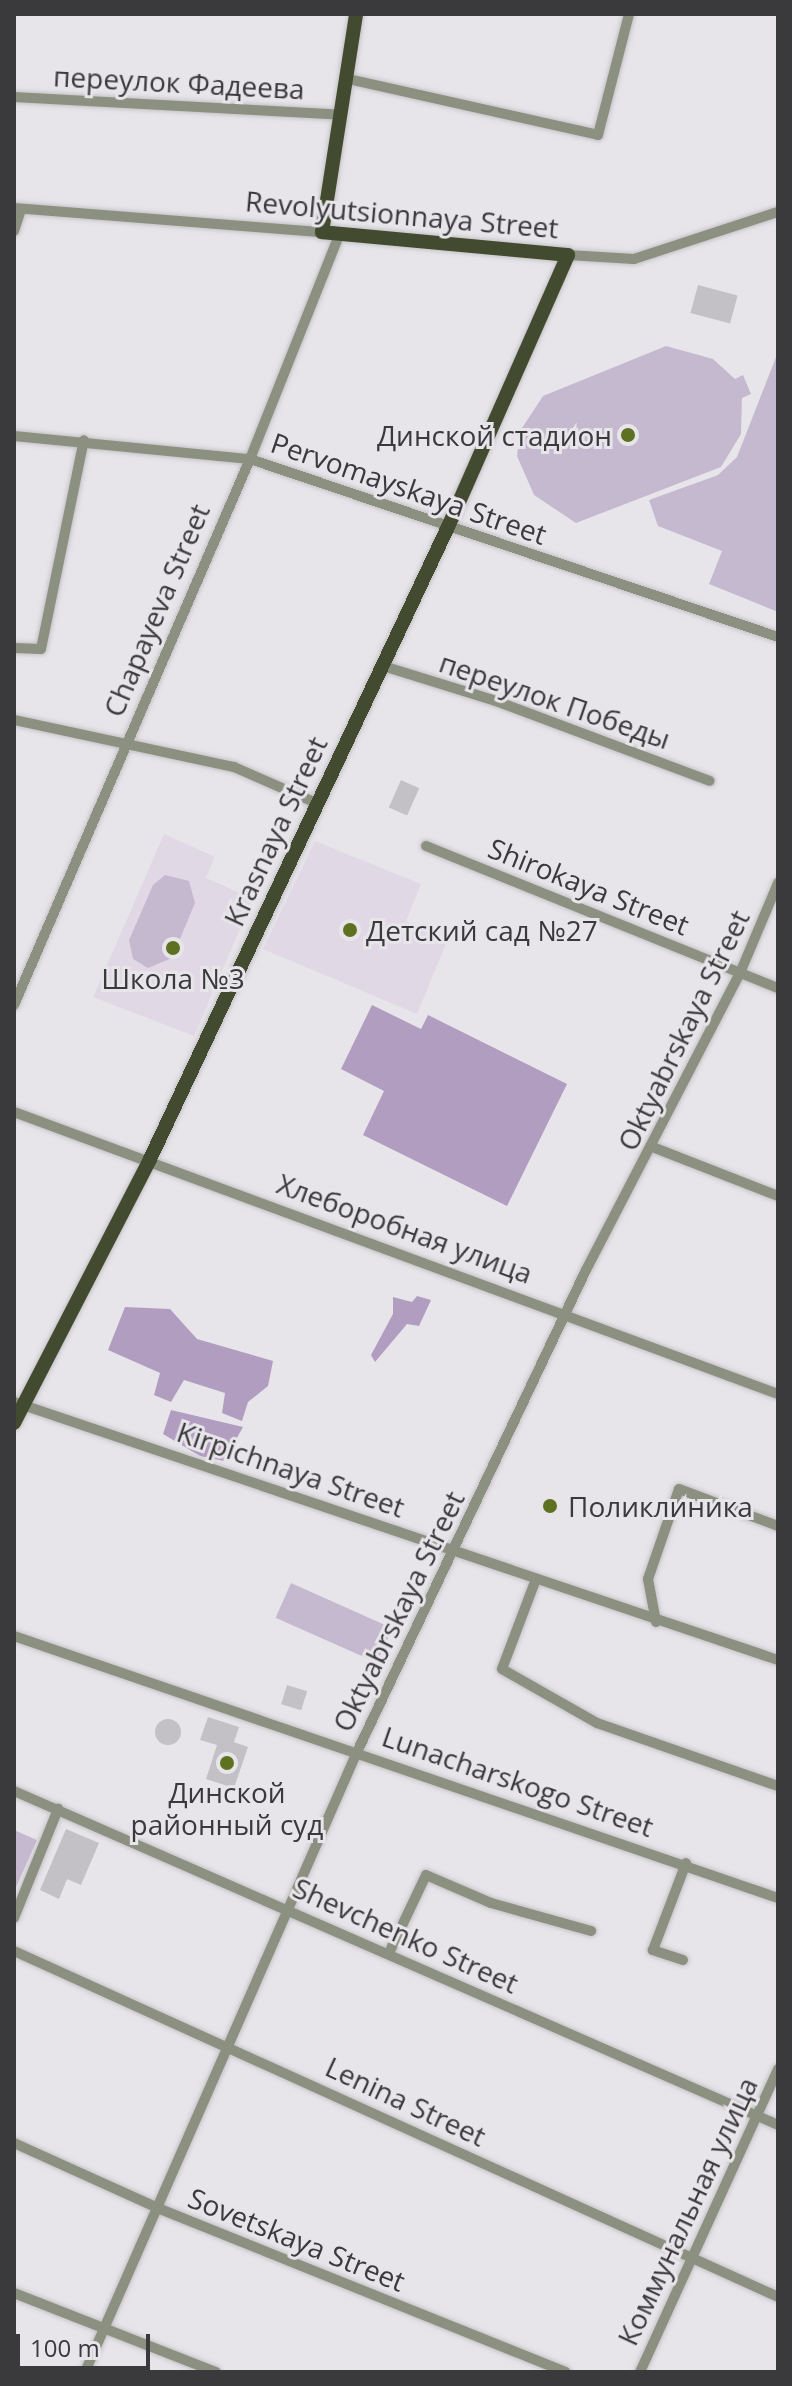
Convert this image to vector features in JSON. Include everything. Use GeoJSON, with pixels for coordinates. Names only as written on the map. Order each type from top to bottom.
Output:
{"type":"FeatureCollection","features":[{"type":"Feature","properties":{"kind":"main road"},"geometry":{"type":"LineString","coordinates":[[322,232],[356,14]]}},
{"type":"Feature","properties":{"kind":"main road","name":"Revolyutsionnaya Street"},"geometry":{"type":"LineString","coordinates":[[322,232],[568,255]]}},
{"type":"Feature","properties":{"kind":"main road","name":"Krasnaya Street"},"geometry":{"type":"LineString","coordinates":[[14,1423],[18,1404],[150,1159],[448,527],[568,255]]}},
{"type":"Feature","properties":{"kind":"street"},"geometry":{"type":"LineString","coordinates":[[348,79],[598,135],[629,14]]}},
{"type":"Feature","properties":{"kind":"street","name":"переулок Фадеева"},"geometry":{"type":"LineString","coordinates":[[14,97],[342,115]]}},
{"type":"Feature","properties":{"kind":"street"},"geometry":{"type":"LineString","coordinates":[[14,231],[18,208]]}},
{"type":"Feature","properties":{"kind":"street","name":"Revolyutsionnaya Street"},"geometry":{"type":"LineString","coordinates":[[18,208],[322,232]]}},
{"type":"Feature","properties":{"kind":"street","name":"Revolyutsionnaya Street"},"geometry":{"type":"LineString","coordinates":[[568,255],[634,259],[778,212]]}},
{"type":"Feature","properties":{"kind":"street","name":"Chapayeva Street"},"geometry":{"type":"LineString","coordinates":[[14,1005],[129,741],[196,574],[250,459],[340,233]]}},
{"type":"Feature","properties":{"kind":"street","name":"Pervomayskaya Street"},"geometry":{"type":"LineString","coordinates":[[14,436],[84,440],[250,459],[778,637]]}},
{"type":"Feature","properties":{"kind":"street"},"geometry":{"type":"LineString","coordinates":[[14,648],[41,649],[84,440]]}},
{"type":"Feature","properties":{"kind":"street","name":"переулок Победы"},"geometry":{"type":"LineString","coordinates":[[383,666],[496,701],[710,781]]}},
{"type":"Feature","properties":{"kind":"street"},"geometry":{"type":"LineString","coordinates":[[14,720],[129,741],[234,767],[316,803]]}},
{"type":"Feature","properties":{"kind":"street","name":"Shirokaya Street"},"geometry":{"type":"LineString","coordinates":[[426,846],[778,988]]}},
{"type":"Feature","properties":{"kind":"street","name":"Oktyabrskaya Street"},"geometry":{"type":"LineString","coordinates":[[85,2372],[160,2209],[357,1752],[568,1314],[655,1148],[740,973],[778,883]]}},
{"type":"Feature","properties":{"kind":"street","name":"Хлеборобная улица"},"geometry":{"type":"LineString","coordinates":[[14,1112],[150,1159],[778,1394]]}},
{"type":"Feature","properties":{"kind":"street"},"geometry":{"type":"LineString","coordinates":[[655,1148],[778,1196]]}},
{"type":"Feature","properties":{"kind":"street","name":"Kirpichnaya Street"},"geometry":{"type":"LineString","coordinates":[[18,1404],[453,1550],[656,1622],[778,1660]]}},
{"type":"Feature","properties":{"kind":"street"},"geometry":{"type":"LineString","coordinates":[[656,1622],[648,1579],[679,1489],[778,1526]]}},
{"type":"Feature","properties":{"kind":"street"},"geometry":{"type":"LineString","coordinates":[[536,1579],[502,1669],[597,1723],[778,1786]]}},
{"type":"Feature","properties":{"kind":"street","name":"Lunacharskogo Street"},"geometry":{"type":"LineString","coordinates":[[14,1636],[686,1863],[778,1898]]}},
{"type":"Feature","properties":{"kind":"street","name":"Shevchenko Street"},"geometry":{"type":"LineString","coordinates":[[14,1791],[778,2125]]}},
{"type":"Feature","properties":{"kind":"street"},"geometry":{"type":"LineString","coordinates":[[14,1918],[58,1809]]}},
{"type":"Feature","properties":{"kind":"street"},"geometry":{"type":"LineString","coordinates":[[683,1960],[653,1950],[686,1863]]}},
{"type":"Feature","properties":{"kind":"street"},"geometry":{"type":"LineString","coordinates":[[389,1953],[426,1875],[491,1903],[591,1931]]}},
{"type":"Feature","properties":{"kind":"street","name":"Lenina Street"},"geometry":{"type":"LineString","coordinates":[[14,1951],[778,2297]]}},
{"type":"Feature","properties":{"kind":"street","name":"Коммунальная улица"},"geometry":{"type":"LineString","coordinates":[[640,2372],[778,2069]]}},
{"type":"Feature","properties":{"kind":"street","name":"Sovetskaya Street"},"geometry":{"type":"LineString","coordinates":[[14,2143],[160,2209],[565,2372]]}},
{"type":"Feature","properties":{"kind":"street"},"geometry":{"type":"LineString","coordinates":[[14,2293],[216,2372]]}},
{"type":"Feature","properties":{"kind":"shaded area"},"geometry":{"type":"Polygon","coordinates":[[[666,346],[713,359],[735,379],[743,375],[751,394],[742,398],[741,434],[721,467],[576,523],[534,495],[517,456],[520,431],[543,396],[666,346]]]}},
{"type":"Feature","properties":{"kind":"shaded area"},"geometry":{"type":"Polygon","coordinates":[[[778,352],[778,612],[709,584],[722,551],[658,526],[649,500],[718,475],[737,457],[778,352]]]}},
{"type":"Feature","properties":{"kind":"shaded area","name":"Школа №3"},"geometry":{"type":"Polygon","coordinates":[[[164,834],[215,857],[206,878],[253,899],[194,1036],[93,997],[164,834]]]}},
{"type":"Feature","properties":{"kind":"shaded area","name":"Детский сад №27"},"geometry":{"type":"Polygon","coordinates":[[[315,841],[421,884],[406,921],[448,939],[417,1014],[263,949],[315,841]]]}},
{"type":"Feature","properties":{"kind":"shaded area"},"geometry":{"type":"Polygon","coordinates":[[[165,875],[189,881],[195,903],[172,958],[148,968],[133,959],[129,940],[153,885],[165,875]]]}},
{"type":"Feature","properties":{"kind":"shaded area"},"geometry":{"type":"Polygon","coordinates":[[[372,1005],[421,1029],[428,1015],[567,1084],[507,1206],[363,1135],[384,1091],[341,1069],[372,1005]]]}},
{"type":"Feature","properties":{"kind":"shaded area"},"geometry":{"type":"Polygon","coordinates":[[[417,1296],[431,1300],[419,1326],[407,1324],[375,1362],[371,1355],[393,1314],[393,1297],[412,1302],[417,1296]]]}},
{"type":"Feature","properties":{"kind":"shaded area"},"geometry":{"type":"Polygon","coordinates":[[[125,1307],[170,1309],[197,1339],[273,1361],[268,1386],[248,1402],[242,1421],[222,1413],[225,1393],[184,1380],[171,1402],[154,1395],[160,1373],[108,1350],[125,1307]]]}},
{"type":"Feature","properties":{"kind":"shaded area"},"geometry":{"type":"Polygon","coordinates":[[[171,1410],[243,1427],[224,1461],[200,1456],[163,1434],[171,1410]]]}},
{"type":"Feature","properties":{"kind":"shaded area"},"geometry":{"type":"Polygon","coordinates":[[[291,1583],[392,1628],[377,1663],[276,1618],[291,1583]]]}},
{"type":"Feature","properties":{"kind":"shaded area"},"geometry":{"type":"Polygon","coordinates":[[[14,1830],[37,1840],[14,1892],[14,1830]]]}},
{"type":"Feature","properties":{"kind":"building"},"geometry":{"type":"Polygon","coordinates":[[[698,285],[738,296],[730,324],[690,313],[698,285]]]}},
{"type":"Feature","properties":{"kind":"building"},"geometry":{"type":"Polygon","coordinates":[[[401,780],[419,788],[407,816],[389,807],[401,780]]]}},
{"type":"Feature","properties":{"kind":"building"},"geometry":{"type":"Polygon","coordinates":[[[287,1685],[307,1691],[301,1710],[281,1704],[287,1685]]]}},
{"type":"Feature","properties":{"kind":"building","name":"Динской районный суд"},"geometry":{"type":"Polygon","coordinates":[[[208,1717],[239,1727],[234,1742],[248,1747],[234,1788],[206,1779],[217,1745],[200,1740],[208,1717]]]}},
{"type":"Feature","properties":{"kind":"building"},"geometry":{"type":"Polygon","coordinates":[[[168,1719],[177,1723],[181,1732],[177,1741],[168,1745],[159,1741],[155,1732],[159,1723],[168,1719]]]}},
{"type":"Feature","properties":{"kind":"building"},"geometry":{"type":"Polygon","coordinates":[[[66,1829],[99,1843],[81,1885],[67,1879],[59,1899],[40,1890],[66,1829]]]}},
{"type":"Feature","properties":{"kind":"place","name":"Динской стадион"},"geometry":{"type":"Point","coordinates":[628,435]}},
{"type":"Feature","properties":{"kind":"place","name":"Детский сад №27"},"geometry":{"type":"Point","coordinates":[350,930]}},
{"type":"Feature","properties":{"kind":"place","name":"Школа №3"},"geometry":{"type":"Point","coordinates":[173,948]}},
{"type":"Feature","properties":{"kind":"place","name":"Поликлиника"},"geometry":{"type":"Point","coordinates":[550,1506]}},
{"type":"Feature","properties":{"kind":"place","name":"Динской районный суд"},"geometry":{"type":"Point","coordinates":[227,1763]}}]}
